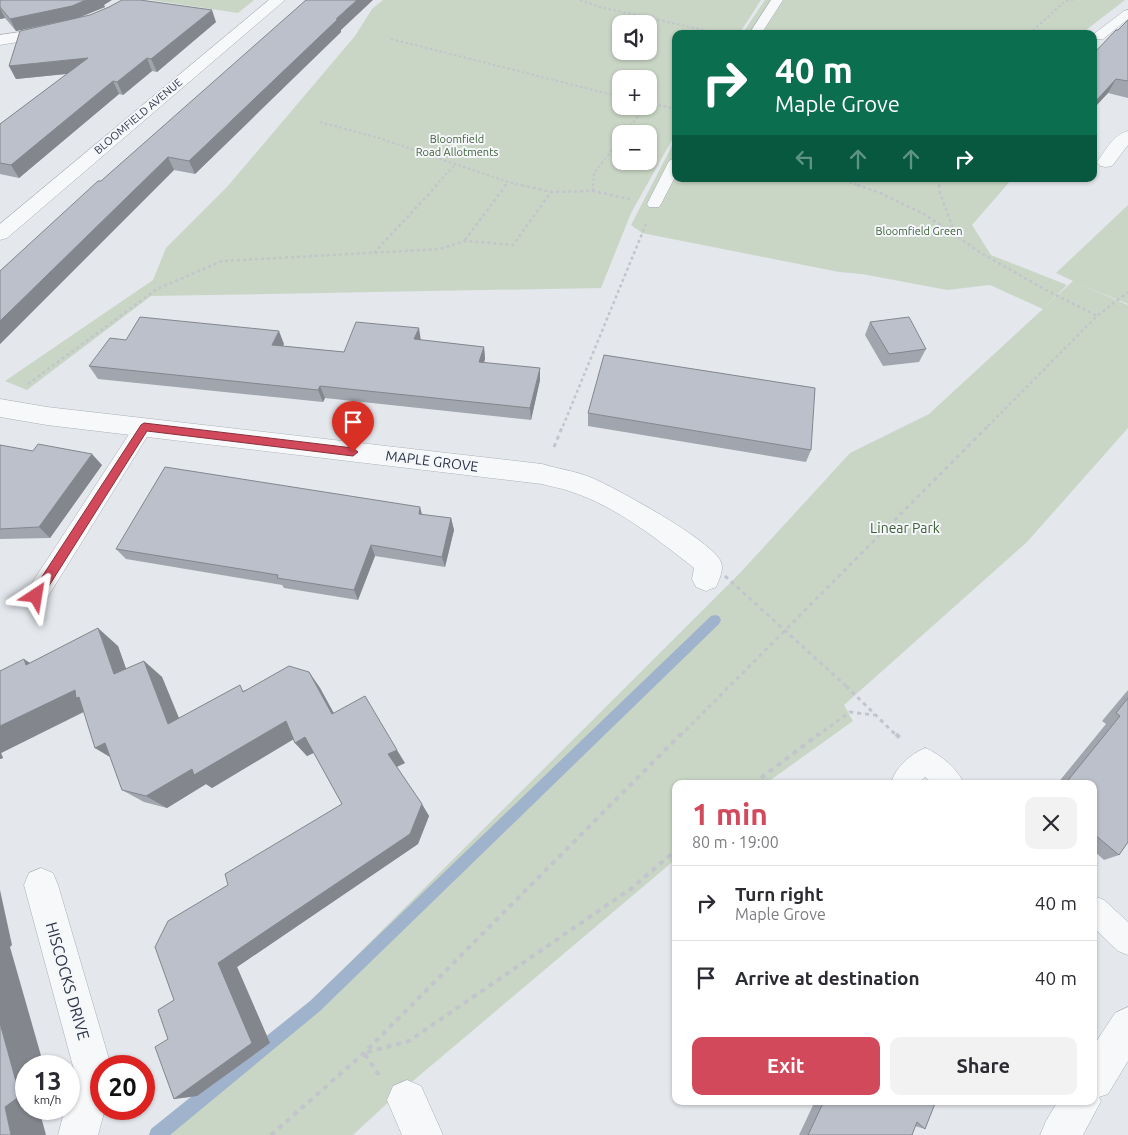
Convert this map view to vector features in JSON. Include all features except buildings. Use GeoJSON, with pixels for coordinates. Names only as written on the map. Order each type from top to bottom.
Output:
{"type":"FeatureCollection","features":[{"type":"Feature","properties":{"kind":"street","name":"BLOOMFIELD AVENUE"},"geometry":{"type":"LineString","coordinates":[[0,234],[278,0]]}},
{"type":"Feature","properties":{"kind":"street"},"geometry":{"type":"LineString","coordinates":[[0,40],[68,29]]}},
{"type":"Feature","properties":{"kind":"street"},"geometry":{"type":"LineString","coordinates":[[1106,162],[1128,136]]}},
{"type":"Feature","properties":{"kind":"street","name":"MAPLE GROVE"},"geometry":{"type":"LineString","coordinates":[[4,409],[542,474],[578,484],[615,500],[670,534],[708,564],[716,577]]}},
{"type":"Feature","properties":{"kind":"street","name":"HISCOCKS DRIVE"},"geometry":{"type":"LineString","coordinates":[[42,885],[93,1070],[78,1135]]}},
{"type":"Feature","properties":{"kind":"street"},"geometry":{"type":"LineString","coordinates":[[1097,1075],[1128,1026]]}},
{"type":"Feature","properties":{"kind":"street"},"geometry":{"type":"LineString","coordinates":[[407,1100],[423,1135]]}},
{"type":"Feature","properties":{"kind":"street"},"geometry":{"type":"LineString","coordinates":[[1060,1135],[1079,1105]]}},
{"type":"Feature","properties":{"kind":"lane"},"geometry":{"type":"LineString","coordinates":[[758,30],[777,0]]}},
{"type":"Feature","properties":{"kind":"lane"},"geometry":{"type":"LineString","coordinates":[[1099,36],[1128,14]]}},
{"type":"Feature","properties":{"kind":"lane"},"geometry":{"type":"LineString","coordinates":[[654,204],[672,169]]}},
{"type":"Feature","properties":{"kind":"lane"},"geometry":{"type":"LineString","coordinates":[[36,596],[144,427]]}},
{"type":"Feature","properties":{"kind":"lane"},"geometry":{"type":"LineString","coordinates":[[904,780],[925,760],[948,780]]}},
{"type":"Feature","properties":{"kind":"lane"},"geometry":{"type":"LineString","coordinates":[[1097,913],[1128,941]]}},
{"type":"Feature","properties":{"kind":"path"},"geometry":{"type":"LineString","coordinates":[[580,0],[600,7],[704,30]]}},
{"type":"Feature","properties":{"kind":"path"},"geometry":{"type":"LineString","coordinates":[[1033,30],[1064,1],[1072,0]]}},
{"type":"Feature","properties":{"kind":"path"},"geometry":{"type":"LineString","coordinates":[[391,39],[612,96]]}},
{"type":"Feature","properties":{"kind":"path"},"geometry":{"type":"LineString","coordinates":[[657,105],[672,108]]}},
{"type":"Feature","properties":{"kind":"path"},"geometry":{"type":"LineString","coordinates":[[631,125],[639,115]]}},
{"type":"Feature","properties":{"kind":"path"},"geometry":{"type":"LineString","coordinates":[[320,122],[379,138],[508,182],[551,192],[593,191],[654,204],[542,474]]}},
{"type":"Feature","properties":{"kind":"path"},"geometry":{"type":"LineString","coordinates":[[593,191],[594,173],[612,150]]}},
{"type":"Feature","properties":{"kind":"path"},"geometry":{"type":"LineString","coordinates":[[374,253],[456,164]]}},
{"type":"Feature","properties":{"kind":"path"},"geometry":{"type":"LineString","coordinates":[[465,241],[508,182]]}},
{"type":"Feature","properties":{"kind":"path"},"geometry":{"type":"LineString","coordinates":[[849,182],[880,193],[924,214],[981,253],[1044,289],[1097,316]]}},
{"type":"Feature","properties":{"kind":"path"},"geometry":{"type":"LineString","coordinates":[[940,182],[939,190],[955,235]]}},
{"type":"Feature","properties":{"kind":"path"},"geometry":{"type":"LineString","coordinates":[[4,409],[23,388],[157,289],[214,264],[222,261],[440,250],[465,241],[513,245],[551,192]]}},
{"type":"Feature","properties":{"kind":"path"},"geometry":{"type":"LineString","coordinates":[[271,1135],[364,1053],[1097,316],[1128,292]]}},
{"type":"Feature","properties":{"kind":"path"},"geometry":{"type":"LineString","coordinates":[[716,577],[846,686],[874,715],[925,760]]}},
{"type":"Feature","properties":{"kind":"path"},"geometry":{"type":"LineString","coordinates":[[758,780],[850,712],[874,715]]}},
{"type":"Feature","properties":{"kind":"path"},"geometry":{"type":"LineString","coordinates":[[364,1053],[409,1041],[632,888],[672,853]]}},
{"type":"Feature","properties":{"kind":"green space"},"geometry":{"type":"Polygon","coordinates":[[[151,0],[254,0],[238,13],[151,0]]]}},
{"type":"Feature","properties":{"kind":"green space","name":"Bloomfield Road Allotments"},"geometry":{"type":"Polygon","coordinates":[[[383,0],[761,0],[742,30],[672,30],[672,140],[657,167],[657,125],[612,125],[612,170],[655,170],[631,213],[601,288],[151,296],[27,390],[5,381],[153,280],[166,248],[227,187],[355,36],[372,9],[383,0]]]}},
{"type":"Feature","properties":{"kind":"green space"},"geometry":{"type":"Polygon","coordinates":[[[765,0],[1125,0],[1086,30],[745,30],[765,0]]]}},
{"type":"Feature","properties":{"kind":"green space","name":"Linear Park"},"geometry":{"type":"Polygon","coordinates":[[[672,146],[672,182],[1009,182],[972,225],[991,255],[1067,285],[1046,306],[1073,281],[1056,273],[1128,205],[1128,304],[1079,284],[1128,305],[1128,428],[1027,542],[844,705],[853,721],[771,780],[672,780],[672,862],[394,1097],[353,1135],[162,1135],[276,1036],[740,573],[850,453],[929,414],[1043,309],[990,285],[947,290],[862,274],[839,272],[642,233],[631,225],[672,146]]]}},
{"type":"Feature","properties":{"kind":"waterway"},"geometry":{"type":"LineString","coordinates":[[157,1135],[315,1006],[715,620]]}},
{"type":"Feature","properties":{"kind":"route"},"geometry":{"type":"LineString","coordinates":[[36,596],[144,427],[353,452]]}},
{"type":"Feature","properties":{"kind":"park label","name":"Bloomfield Green"},"geometry":{"type":"Point","coordinates":[919,231]}}]}
